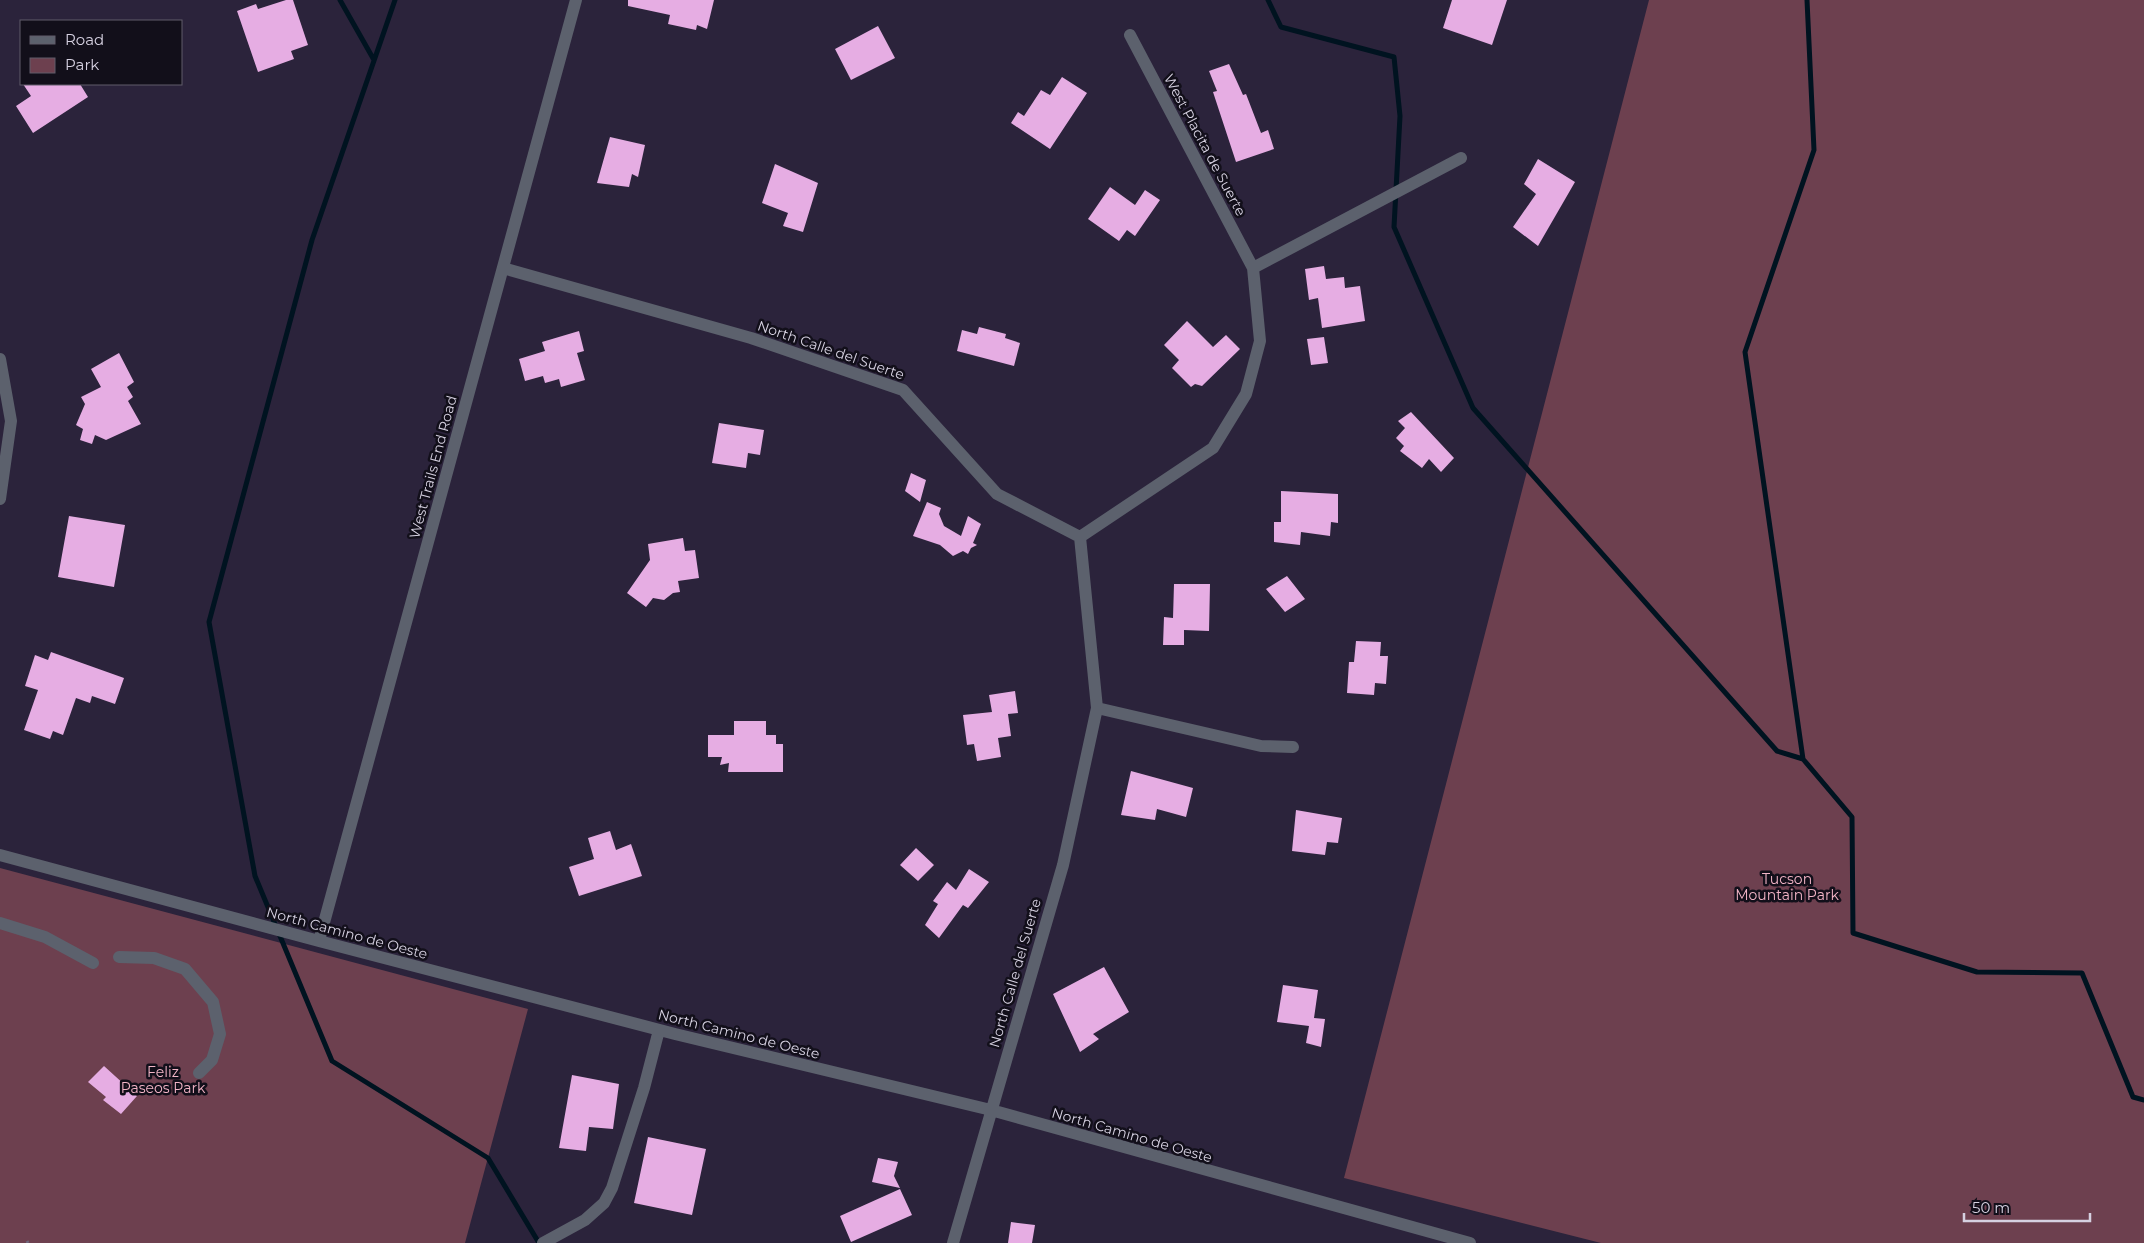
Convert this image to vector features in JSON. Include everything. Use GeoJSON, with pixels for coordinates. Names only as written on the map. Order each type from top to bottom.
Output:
{"type":"FeatureCollection","features":[{"type":"Feature","properties":{"kind":"street","name":"West Trails End Road"},"geometry":{"type":"LineString","coordinates":[[319,941],[576,0]]}},
{"type":"Feature","properties":{"kind":"street","name":"West Placita de Suerte"},"geometry":{"type":"LineString","coordinates":[[1080,537],[1213,448],[1246,394],[1260,341],[1253,268],[1130,35]]}},
{"type":"Feature","properties":{"kind":"street"},"geometry":{"type":"LineString","coordinates":[[1253,268],[1461,158]]}},
{"type":"Feature","properties":{"kind":"street","name":"North Calle del Suerte"},"geometry":{"type":"LineString","coordinates":[[503,268],[751,338],[903,390],[997,494],[1080,537],[1097,708],[1062,865],[953,1243]]}},
{"type":"Feature","properties":{"kind":"street"},"geometry":{"type":"LineString","coordinates":[[0,359],[11,421],[0,500]]}},
{"type":"Feature","properties":{"kind":"street"},"geometry":{"type":"LineString","coordinates":[[1097,708],[1261,746],[1293,746]]}},
{"type":"Feature","properties":{"kind":"street","name":"North Camino de Oeste"},"geometry":{"type":"LineString","coordinates":[[0,855],[659,1030],[991,1110],[1451,1240],[1470,1243]]}},
{"type":"Feature","properties":{"kind":"street"},"geometry":{"type":"LineString","coordinates":[[0,923],[45,937],[93,963]]}},
{"type":"Feature","properties":{"kind":"street"},"geometry":{"type":"LineString","coordinates":[[119,957],[154,958],[185,970],[213,1002],[220,1034],[212,1060],[199,1073]]}},
{"type":"Feature","properties":{"kind":"street"},"geometry":{"type":"LineString","coordinates":[[543,1243],[585,1220],[604,1204],[612,1188],[644,1088],[659,1030]]}},
{"type":"Feature","properties":{"kind":"green space","name":"Tucson Mountain Park"},"geometry":{"type":"Polygon","coordinates":[[[1649,0],[2144,0],[2144,1243],[1601,1243],[1344,1178],[1649,0]]]}},
{"type":"Feature","properties":{"kind":"green space","name":"Feliz Paseos Park"},"geometry":{"type":"Polygon","coordinates":[[[0,868],[528,1009],[465,1243],[0,1243],[0,868]]]}},
{"type":"Feature","properties":{"kind":"building"},"geometry":{"type":"Polygon","coordinates":[[[286,0],[293,0],[308,45],[291,51],[294,59],[258,72],[237,11],[256,4],[258,9],[286,0]]]}},
{"type":"Feature","properties":{"kind":"building"},"geometry":{"type":"Polygon","coordinates":[[[628,0],[714,0],[707,29],[697,25],[696,30],[668,24],[670,15],[628,6],[628,0]]]}},
{"type":"Feature","properties":{"kind":"building"},"geometry":{"type":"Polygon","coordinates":[[[1452,0],[1507,0],[1492,45],[1443,28],[1452,0]]]}},
{"type":"Feature","properties":{"kind":"building"},"geometry":{"type":"Polygon","coordinates":[[[878,26],[895,58],[851,80],[835,49],[878,26]]]}},
{"type":"Feature","properties":{"kind":"building"},"geometry":{"type":"Polygon","coordinates":[[[1229,64],[1243,95],[1246,94],[1261,133],[1268,130],[1274,149],[1236,162],[1213,92],[1217,91],[1209,71],[1229,64]]]}},
{"type":"Feature","properties":{"kind":"building"},"geometry":{"type":"Polygon","coordinates":[[[1062,77],[1087,93],[1050,149],[1011,123],[1018,112],[1024,116],[1041,90],[1050,95],[1062,77]]]}},
{"type":"Feature","properties":{"kind":"building"},"geometry":{"type":"Polygon","coordinates":[[[24,85],[81,85],[88,97],[33,133],[16,106],[31,96],[24,85]]]}},
{"type":"Feature","properties":{"kind":"building"},"geometry":{"type":"Polygon","coordinates":[[[610,137],[645,145],[638,177],[632,174],[629,187],[597,183],[610,137]]]}},
{"type":"Feature","properties":{"kind":"building"},"geometry":{"type":"Polygon","coordinates":[[[1538,159],[1575,182],[1538,246],[1513,227],[1536,194],[1524,184],[1538,159]]]}},
{"type":"Feature","properties":{"kind":"building"},"geometry":{"type":"Polygon","coordinates":[[[775,164],[818,183],[803,232],[783,226],[788,213],[762,203],[775,164]]]}},
{"type":"Feature","properties":{"kind":"building"},"geometry":{"type":"Polygon","coordinates":[[[1110,187],[1135,205],[1145,190],[1160,200],[1135,236],[1127,230],[1119,241],[1088,219],[1110,187]]]}},
{"type":"Feature","properties":{"kind":"building"},"geometry":{"type":"Polygon","coordinates":[[[1324,266],[1326,279],[1344,277],[1345,288],[1360,286],[1365,321],[1322,328],[1318,298],[1309,300],[1305,269],[1324,266]]]}},
{"type":"Feature","properties":{"kind":"building"},"geometry":{"type":"Polygon","coordinates":[[[1187,321],[1213,347],[1226,335],[1240,349],[1202,386],[1195,384],[1191,387],[1172,368],[1179,360],[1164,345],[1187,321]]]}},
{"type":"Feature","properties":{"kind":"building"},"geometry":{"type":"Polygon","coordinates":[[[979,327],[1006,334],[1005,338],[1020,343],[1014,366],[957,351],[962,330],[977,334],[979,327]]]}},
{"type":"Feature","properties":{"kind":"building"},"geometry":{"type":"Polygon","coordinates":[[[579,331],[584,351],[577,353],[585,380],[561,387],[559,379],[545,383],[543,376],[525,381],[519,359],[545,351],[542,342],[579,331]]]}},
{"type":"Feature","properties":{"kind":"building"},"geometry":{"type":"Polygon","coordinates":[[[1324,337],[1328,363],[1311,365],[1307,339],[1324,337]]]}},
{"type":"Feature","properties":{"kind":"building"},"geometry":{"type":"Polygon","coordinates":[[[119,353],[134,382],[127,387],[133,397],[128,401],[141,424],[106,440],[95,435],[92,444],[80,440],[83,429],[76,425],[85,404],[81,397],[101,387],[91,369],[119,353]]]}},
{"type":"Feature","properties":{"kind":"building"},"geometry":{"type":"Polygon","coordinates":[[[1411,412],[1454,458],[1441,472],[1429,459],[1422,468],[1400,451],[1404,446],[1396,438],[1405,428],[1398,421],[1411,412]]]}},
{"type":"Feature","properties":{"kind":"building"},"geometry":{"type":"Polygon","coordinates":[[[719,423],[764,430],[760,455],[748,453],[746,468],[712,463],[719,423]]]}},
{"type":"Feature","properties":{"kind":"building"},"geometry":{"type":"Polygon","coordinates":[[[911,473],[926,480],[920,502],[905,491],[911,473]]]}},
{"type":"Feature","properties":{"kind":"building"},"geometry":{"type":"Polygon","coordinates":[[[1281,491],[1338,494],[1338,523],[1331,522],[1330,536],[1301,532],[1300,545],[1274,542],[1274,522],[1281,522],[1281,491]]]}},
{"type":"Feature","properties":{"kind":"building"},"geometry":{"type":"Polygon","coordinates":[[[927,502],[941,508],[939,514],[944,526],[961,536],[968,516],[981,524],[973,543],[977,545],[971,548],[968,554],[963,551],[953,556],[940,545],[913,536],[927,502]]]}},
{"type":"Feature","properties":{"kind":"building"},"geometry":{"type":"Polygon","coordinates":[[[69,516],[125,525],[114,587],[58,577],[69,516]]]}},
{"type":"Feature","properties":{"kind":"building"},"geometry":{"type":"Polygon","coordinates":[[[683,538],[685,551],[695,550],[699,578],[678,581],[680,592],[673,593],[664,600],[653,598],[646,607],[627,593],[650,560],[648,544],[683,538]]]}},
{"type":"Feature","properties":{"kind":"building"},"geometry":{"type":"Polygon","coordinates":[[[1287,576],[1305,599],[1285,612],[1266,589],[1287,576]]]}},
{"type":"Feature","properties":{"kind":"building"},"geometry":{"type":"Polygon","coordinates":[[[1174,584],[1210,584],[1209,631],[1184,630],[1184,645],[1163,645],[1164,617],[1173,618],[1174,584]]]}},
{"type":"Feature","properties":{"kind":"building"},"geometry":{"type":"Polygon","coordinates":[[[1356,641],[1381,642],[1380,656],[1388,656],[1386,684],[1375,683],[1374,695],[1347,693],[1349,662],[1354,662],[1356,641]]]}},
{"type":"Feature","properties":{"kind":"building"},"geometry":{"type":"Polygon","coordinates":[[[51,652],[124,678],[115,704],[92,696],[90,703],[76,698],[63,735],[53,731],[50,739],[24,730],[38,690],[25,686],[35,655],[48,660],[51,652]]]}},
{"type":"Feature","properties":{"kind":"building"},"geometry":{"type":"Polygon","coordinates":[[[1015,691],[1018,713],[1008,714],[1011,736],[998,738],[1001,757],[977,761],[974,744],[967,745],[963,715],[992,712],[989,695],[1015,691]]]}},
{"type":"Feature","properties":{"kind":"building"},"geometry":{"type":"Polygon","coordinates":[[[734,721],[766,721],[766,735],[776,735],[776,744],[783,744],[783,772],[728,772],[729,763],[720,765],[722,757],[708,757],[708,735],[734,735],[734,721]]]}},
{"type":"Feature","properties":{"kind":"building"},"geometry":{"type":"Polygon","coordinates":[[[1131,771],[1193,788],[1186,817],[1157,809],[1155,820],[1121,815],[1131,771]]]}},
{"type":"Feature","properties":{"kind":"building"},"geometry":{"type":"Polygon","coordinates":[[[1296,810],[1342,818],[1338,843],[1327,842],[1325,855],[1292,851],[1296,810]]]}},
{"type":"Feature","properties":{"kind":"building"},"geometry":{"type":"Polygon","coordinates":[[[610,831],[616,850],[631,844],[642,876],[579,896],[569,867],[594,859],[588,838],[610,831]]]}},
{"type":"Feature","properties":{"kind":"building"},"geometry":{"type":"Polygon","coordinates":[[[916,848],[934,865],[918,881],[900,865],[916,848]]]}},
{"type":"Feature","properties":{"kind":"building"},"geometry":{"type":"Polygon","coordinates":[[[969,869],[989,882],[968,908],[963,905],[939,938],[925,925],[938,904],[933,901],[947,882],[956,890],[969,869]]]}},
{"type":"Feature","properties":{"kind":"building"},"geometry":{"type":"Polygon","coordinates":[[[1104,967],[1129,1012],[1093,1034],[1099,1039],[1080,1052],[1053,994],[1104,967]]]}},
{"type":"Feature","properties":{"kind":"building"},"geometry":{"type":"Polygon","coordinates":[[[1283,985],[1318,990],[1314,1018],[1325,1019],[1321,1047],[1306,1043],[1309,1026],[1277,1022],[1283,985]]]}},
{"type":"Feature","properties":{"kind":"building"},"geometry":{"type":"Polygon","coordinates":[[[104,1066],[137,1096],[121,1114],[103,1100],[106,1097],[88,1082],[104,1066]]]}},
{"type":"Feature","properties":{"kind":"building"},"geometry":{"type":"Polygon","coordinates":[[[572,1075],[619,1084],[613,1129],[589,1127],[586,1151],[559,1148],[572,1075]]]}},
{"type":"Feature","properties":{"kind":"building"},"geometry":{"type":"Polygon","coordinates":[[[648,1137],[706,1149],[692,1215],[634,1203],[648,1137]]]}},
{"type":"Feature","properties":{"kind":"building"},"geometry":{"type":"Polygon","coordinates":[[[878,1158],[898,1162],[894,1176],[900,1188],[872,1182],[878,1158]]]}},
{"type":"Feature","properties":{"kind":"building"},"geometry":{"type":"Polygon","coordinates":[[[900,1189],[912,1215],[851,1242],[840,1216],[900,1189]]]}},
{"type":"Feature","properties":{"kind":"building"},"geometry":{"type":"Polygon","coordinates":[[[1011,1222],[1035,1225],[1032,1243],[1008,1243],[1011,1222]]]}},
{"type":"Feature","properties":{"kind":"waterway"},"geometry":{"type":"LineString","coordinates":[[340,0],[374,60]]}},
{"type":"Feature","properties":{"kind":"waterway"},"geometry":{"type":"LineString","coordinates":[[395,0],[312,240],[209,622],[255,876],[332,1061],[488,1158],[539,1243]]}},
{"type":"Feature","properties":{"kind":"waterway"},"geometry":{"type":"LineString","coordinates":[[1268,0],[1281,27],[1394,57],[1400,116],[1394,227],[1473,408],[1777,751],[1803,759],[1852,817],[1853,933],[1977,972],[2082,973],[2133,1097],[2144,1100]]}},
{"type":"Feature","properties":{"kind":"waterway"},"geometry":{"type":"LineString","coordinates":[[1803,759],[1745,352],[1814,150],[1807,0]]}}]}
